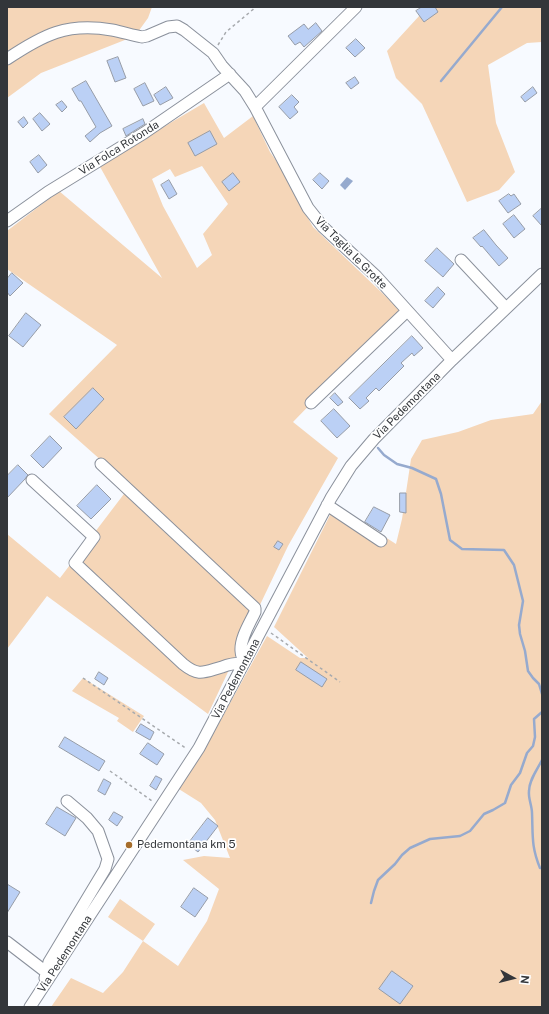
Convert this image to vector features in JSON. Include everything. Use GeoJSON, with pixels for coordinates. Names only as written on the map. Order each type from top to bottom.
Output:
{"type":"FeatureCollection","features":[{"type":"Feature","properties":{"kind":"street"},"geometry":{"type":"LineString","coordinates":[[255,107],[356,7]]}},
{"type":"Feature","properties":{"kind":"street","name":"Via Taglia le Grotte"},"geometry":{"type":"LineString","coordinates":[[7,59],[32,42],[54,33],[67,30],[88,27],[112,30],[142,37],[168,27],[177,26],[184,30],[213,53],[245,91],[255,107],[308,208],[315,218],[376,276],[452,360]]}},
{"type":"Feature","properties":{"kind":"street","name":"Via Folca Rotonda"},"geometry":{"type":"LineString","coordinates":[[7,221],[48,192],[144,133],[230,74]]}},
{"type":"Feature","properties":{"kind":"street"},"geometry":{"type":"LineString","coordinates":[[461,260],[506,308]]}},
{"type":"Feature","properties":{"kind":"street","name":"Via Pedemontana"},"geometry":{"type":"LineString","coordinates":[[30,1007],[195,754],[327,505],[348,471],[364,450],[452,360],[542,274]]}},
{"type":"Feature","properties":{"kind":"street"},"geometry":{"type":"LineString","coordinates":[[311,403],[407,311]]}},
{"type":"Feature","properties":{"kind":"street"},"geometry":{"type":"LineString","coordinates":[[32,480],[94,537],[75,563],[183,664],[194,672],[202,673],[228,665],[244,663],[241,647],[243,638],[255,612],[255,608],[101,464]]}},
{"type":"Feature","properties":{"kind":"street"},"geometry":{"type":"LineString","coordinates":[[327,505],[381,541]]}},
{"type":"Feature","properties":{"kind":"street"},"geometry":{"type":"LineString","coordinates":[[44,985],[49,962],[105,869],[108,860],[98,831],[87,818],[67,801]]}},
{"type":"Feature","properties":{"kind":"street"},"geometry":{"type":"LineString","coordinates":[[7,942],[46,972]]}},
{"type":"Feature","properties":{"kind":"path"},"geometry":{"type":"LineString","coordinates":[[213,53],[226,32],[256,7]]}},
{"type":"Feature","properties":{"kind":"path"},"geometry":{"type":"LineString","coordinates":[[263,627],[340,682]]}},
{"type":"Feature","properties":{"kind":"path"},"geometry":{"type":"LineString","coordinates":[[83,678],[195,754]]}},
{"type":"Feature","properties":{"kind":"path"},"geometry":{"type":"LineString","coordinates":[[110,771],[153,801]]}},
{"type":"Feature","properties":{"kind":"shaded area"},"geometry":{"type":"Polygon","coordinates":[[[7,7],[152,7],[148,18],[135,36],[41,73],[7,98],[7,7]]]}},
{"type":"Feature","properties":{"kind":"shaded area"},"geometry":{"type":"Polygon","coordinates":[[[430,7],[542,7],[542,42],[527,43],[488,65],[496,123],[515,172],[499,190],[467,202],[422,104],[396,78],[387,51],[420,15],[430,7]]]}},
{"type":"Feature","properties":{"kind":"shaded area"},"geometry":{"type":"Polygon","coordinates":[[[204,103],[224,138],[253,116],[270,152],[286,175],[296,197],[313,227],[401,311],[293,422],[338,458],[288,546],[208,714],[47,596],[7,649],[7,534],[60,578],[130,486],[49,414],[117,345],[7,269],[7,231],[59,191],[162,278],[99,165],[204,103]],[[202,166],[175,177],[170,169],[152,179],[163,206],[197,268],[212,255],[203,234],[228,204],[202,166]]]}},
{"type":"Feature","properties":{"kind":"shaded area"},"geometry":{"type":"Polygon","coordinates":[[[542,401],[542,1007],[51,1007],[71,978],[103,993],[123,972],[143,941],[178,966],[207,921],[219,889],[183,860],[204,856],[230,858],[215,820],[201,803],[174,786],[195,754],[202,754],[267,636],[300,658],[308,658],[274,627],[335,505],[396,544],[402,519],[411,459],[422,440],[458,432],[491,420],[533,414],[542,401]]]}},
{"type":"Feature","properties":{"kind":"shaded area"},"geometry":{"type":"Polygon","coordinates":[[[83,678],[144,716],[133,732],[117,721],[119,718],[72,691],[83,678]]]}},
{"type":"Feature","properties":{"kind":"shaded area"},"geometry":{"type":"Polygon","coordinates":[[[120,899],[155,924],[143,941],[108,917],[120,899]]]}},
{"type":"Feature","properties":{"kind":"water"},"geometry":{"type":"Polygon","coordinates":[[[347,177],[353,181],[345,190],[340,185],[347,177]]]}},
{"type":"Feature","properties":{"kind":"building"},"geometry":{"type":"Polygon","coordinates":[[[422,7],[435,7],[438,12],[424,22],[416,11],[422,7]]]}},
{"type":"Feature","properties":{"kind":"building"},"geometry":{"type":"Polygon","coordinates":[[[316,23],[322,31],[304,47],[300,42],[295,45],[288,36],[304,24],[308,29],[316,23]]]}},
{"type":"Feature","properties":{"kind":"building"},"geometry":{"type":"Polygon","coordinates":[[[356,39],[365,48],[355,57],[346,48],[356,39]]]}},
{"type":"Feature","properties":{"kind":"building"},"geometry":{"type":"Polygon","coordinates":[[[118,57],[126,78],[115,82],[107,61],[118,57]]]}},
{"type":"Feature","properties":{"kind":"building"},"geometry":{"type":"Polygon","coordinates":[[[355,77],[359,83],[351,89],[346,83],[355,77]]]}},
{"type":"Feature","properties":{"kind":"building"},"geometry":{"type":"Polygon","coordinates":[[[86,81],[112,126],[100,133],[90,142],[85,136],[96,127],[81,101],[79,101],[72,89],[86,81]]]}},
{"type":"Feature","properties":{"kind":"building"},"geometry":{"type":"Polygon","coordinates":[[[145,83],[154,101],[143,106],[134,89],[145,83]]]}},
{"type":"Feature","properties":{"kind":"building"},"geometry":{"type":"Polygon","coordinates":[[[166,87],[173,98],[160,105],[154,95],[166,87]]]}},
{"type":"Feature","properties":{"kind":"building"},"geometry":{"type":"Polygon","coordinates":[[[533,87],[537,93],[525,102],[521,97],[533,87]]]}},
{"type":"Feature","properties":{"kind":"building"},"geometry":{"type":"Polygon","coordinates":[[[292,95],[299,102],[294,107],[298,112],[290,119],[279,107],[292,95]]]}},
{"type":"Feature","properties":{"kind":"building"},"geometry":{"type":"Polygon","coordinates":[[[62,101],[67,107],[62,112],[56,105],[62,101]]]}},
{"type":"Feature","properties":{"kind":"building"},"geometry":{"type":"Polygon","coordinates":[[[40,113],[50,124],[42,131],[33,119],[40,113]]]}},
{"type":"Feature","properties":{"kind":"building"},"geometry":{"type":"Polygon","coordinates":[[[24,117],[28,123],[23,128],[18,122],[24,117]]]}},
{"type":"Feature","properties":{"kind":"building"},"geometry":{"type":"Polygon","coordinates":[[[143,119],[145,124],[126,136],[123,129],[143,119]]]}},
{"type":"Feature","properties":{"kind":"building"},"geometry":{"type":"Polygon","coordinates":[[[210,131],[217,144],[195,156],[188,143],[210,131]]]}},
{"type":"Feature","properties":{"kind":"building"},"geometry":{"type":"Polygon","coordinates":[[[39,155],[47,165],[38,173],[30,162],[39,155]]]}},
{"type":"Feature","properties":{"kind":"building"},"geometry":{"type":"Polygon","coordinates":[[[233,173],[240,182],[229,191],[222,182],[233,173]]]}},
{"type":"Feature","properties":{"kind":"building"},"geometry":{"type":"Polygon","coordinates":[[[320,173],[329,181],[322,189],[313,180],[320,173]]]}},
{"type":"Feature","properties":{"kind":"building"},"geometry":{"type":"Polygon","coordinates":[[[169,180],[177,194],[169,199],[161,185],[169,180]]]}},
{"type":"Feature","properties":{"kind":"building"},"geometry":{"type":"Polygon","coordinates":[[[509,194],[511,196],[514,194],[521,204],[508,213],[499,201],[509,194]]]}},
{"type":"Feature","properties":{"kind":"building"},"geometry":{"type":"Polygon","coordinates":[[[542,208],[542,226],[533,216],[542,208]]]}},
{"type":"Feature","properties":{"kind":"building"},"geometry":{"type":"Polygon","coordinates":[[[514,215],[525,229],[514,238],[503,224],[514,215]]]}},
{"type":"Feature","properties":{"kind":"building"},"geometry":{"type":"Polygon","coordinates":[[[484,230],[508,258],[499,266],[473,238],[484,230]]]}},
{"type":"Feature","properties":{"kind":"building"},"geometry":{"type":"Polygon","coordinates":[[[437,248],[454,264],[443,277],[425,261],[437,248]]]}},
{"type":"Feature","properties":{"kind":"building"},"geometry":{"type":"Polygon","coordinates":[[[12,273],[23,283],[10,296],[7,292],[7,279],[12,273]]]}},
{"type":"Feature","properties":{"kind":"building"},"geometry":{"type":"Polygon","coordinates":[[[438,287],[445,294],[433,308],[425,301],[438,287]]]}},
{"type":"Feature","properties":{"kind":"building"},"geometry":{"type":"Polygon","coordinates":[[[26,313],[41,325],[23,347],[9,336],[26,313]]]}},
{"type":"Feature","properties":{"kind":"building"},"geometry":{"type":"Polygon","coordinates":[[[412,336],[423,348],[414,356],[412,353],[401,363],[404,366],[379,391],[376,388],[366,398],[369,401],[360,409],[349,398],[412,336]]]}},
{"type":"Feature","properties":{"kind":"building"},"geometry":{"type":"Polygon","coordinates":[[[93,388],[104,399],[76,429],[64,417],[93,388]]]}},
{"type":"Feature","properties":{"kind":"building"},"geometry":{"type":"Polygon","coordinates":[[[335,393],[343,402],[338,406],[330,398],[335,393]]]}},
{"type":"Feature","properties":{"kind":"building"},"geometry":{"type":"Polygon","coordinates":[[[334,409],[350,426],[337,438],[321,421],[334,409]]]}},
{"type":"Feature","properties":{"kind":"building"},"geometry":{"type":"Polygon","coordinates":[[[50,436],[62,448],[43,468],[31,456],[50,436]]]}},
{"type":"Feature","properties":{"kind":"building"},"geometry":{"type":"Polygon","coordinates":[[[18,465],[28,475],[7,498],[7,476],[18,465]]]}},
{"type":"Feature","properties":{"kind":"building"},"geometry":{"type":"Polygon","coordinates":[[[97,485],[111,499],[91,519],[77,506],[97,485]]]}},
{"type":"Feature","properties":{"kind":"building"},"geometry":{"type":"Polygon","coordinates":[[[400,493],[406,493],[406,513],[400,512],[400,493]]]}},
{"type":"Feature","properties":{"kind":"building"},"geometry":{"type":"Polygon","coordinates":[[[374,507],[390,515],[381,532],[365,522],[374,507]]]}},
{"type":"Feature","properties":{"kind":"building"},"geometry":{"type":"Polygon","coordinates":[[[278,541],[283,544],[279,550],[274,547],[278,541]]]}},
{"type":"Feature","properties":{"kind":"building"},"geometry":{"type":"Polygon","coordinates":[[[301,662],[327,679],[322,687],[296,670],[301,662]]]}},
{"type":"Feature","properties":{"kind":"building"},"geometry":{"type":"Polygon","coordinates":[[[99,672],[108,678],[104,685],[95,679],[99,672]]]}},
{"type":"Feature","properties":{"kind":"building"},"geometry":{"type":"Polygon","coordinates":[[[141,724],[154,732],[150,740],[136,732],[141,724]]]}},
{"type":"Feature","properties":{"kind":"building"},"geometry":{"type":"Polygon","coordinates":[[[65,737],[105,761],[99,771],[59,747],[65,737]]]}},
{"type":"Feature","properties":{"kind":"building"},"geometry":{"type":"Polygon","coordinates":[[[148,743],[164,754],[157,765],[140,754],[148,743]]]}},
{"type":"Feature","properties":{"kind":"building"},"geometry":{"type":"Polygon","coordinates":[[[156,776],[162,779],[156,790],[150,786],[156,776]]]}},
{"type":"Feature","properties":{"kind":"building"},"geometry":{"type":"Polygon","coordinates":[[[104,779],[111,783],[105,795],[98,791],[104,779]]]}},
{"type":"Feature","properties":{"kind":"building"},"geometry":{"type":"Polygon","coordinates":[[[57,807],[76,818],[65,836],[46,824],[57,807]]]}},
{"type":"Feature","properties":{"kind":"building"},"geometry":{"type":"Polygon","coordinates":[[[114,812],[123,817],[117,826],[109,820],[114,812]]]}},
{"type":"Feature","properties":{"kind":"building"},"geometry":{"type":"Polygon","coordinates":[[[208,818],[218,826],[198,852],[188,844],[208,818]]]}},
{"type":"Feature","properties":{"kind":"building"},"geometry":{"type":"Polygon","coordinates":[[[7,884],[20,892],[7,913],[7,884]]]}},
{"type":"Feature","properties":{"kind":"building"},"geometry":{"type":"Polygon","coordinates":[[[194,888],[208,898],[195,917],[181,907],[194,888]]]}},
{"type":"Feature","properties":{"kind":"building"},"geometry":{"type":"Polygon","coordinates":[[[392,971],[413,986],[400,1004],[379,989],[392,971]]]}},
{"type":"Feature","properties":{"kind":"waterway"},"geometry":{"type":"LineString","coordinates":[[441,81],[502,7]]}},
{"type":"Feature","properties":{"kind":"waterway"},"geometry":{"type":"LineString","coordinates":[[378,448],[384,455],[397,464],[412,468],[436,479],[441,494],[450,540],[462,549],[504,550],[514,565],[523,601],[519,625],[528,671],[539,684],[542,694]]}},
{"type":"Feature","properties":{"kind":"waterway"},"geometry":{"type":"LineString","coordinates":[[371,903],[378,880],[410,848],[430,839],[460,836],[470,831],[484,814],[505,803],[511,785],[520,773],[527,753],[533,746],[535,737],[534,719],[542,712]]}},
{"type":"Feature","properties":{"kind":"waterway"},"geometry":{"type":"LineString","coordinates":[[542,760],[529,787],[534,847],[540,868],[542,868]]}},
{"type":"Feature","properties":{"kind":"place","name":"Pedemontana km 5"},"geometry":{"type":"Point","coordinates":[129,845]}}]}
